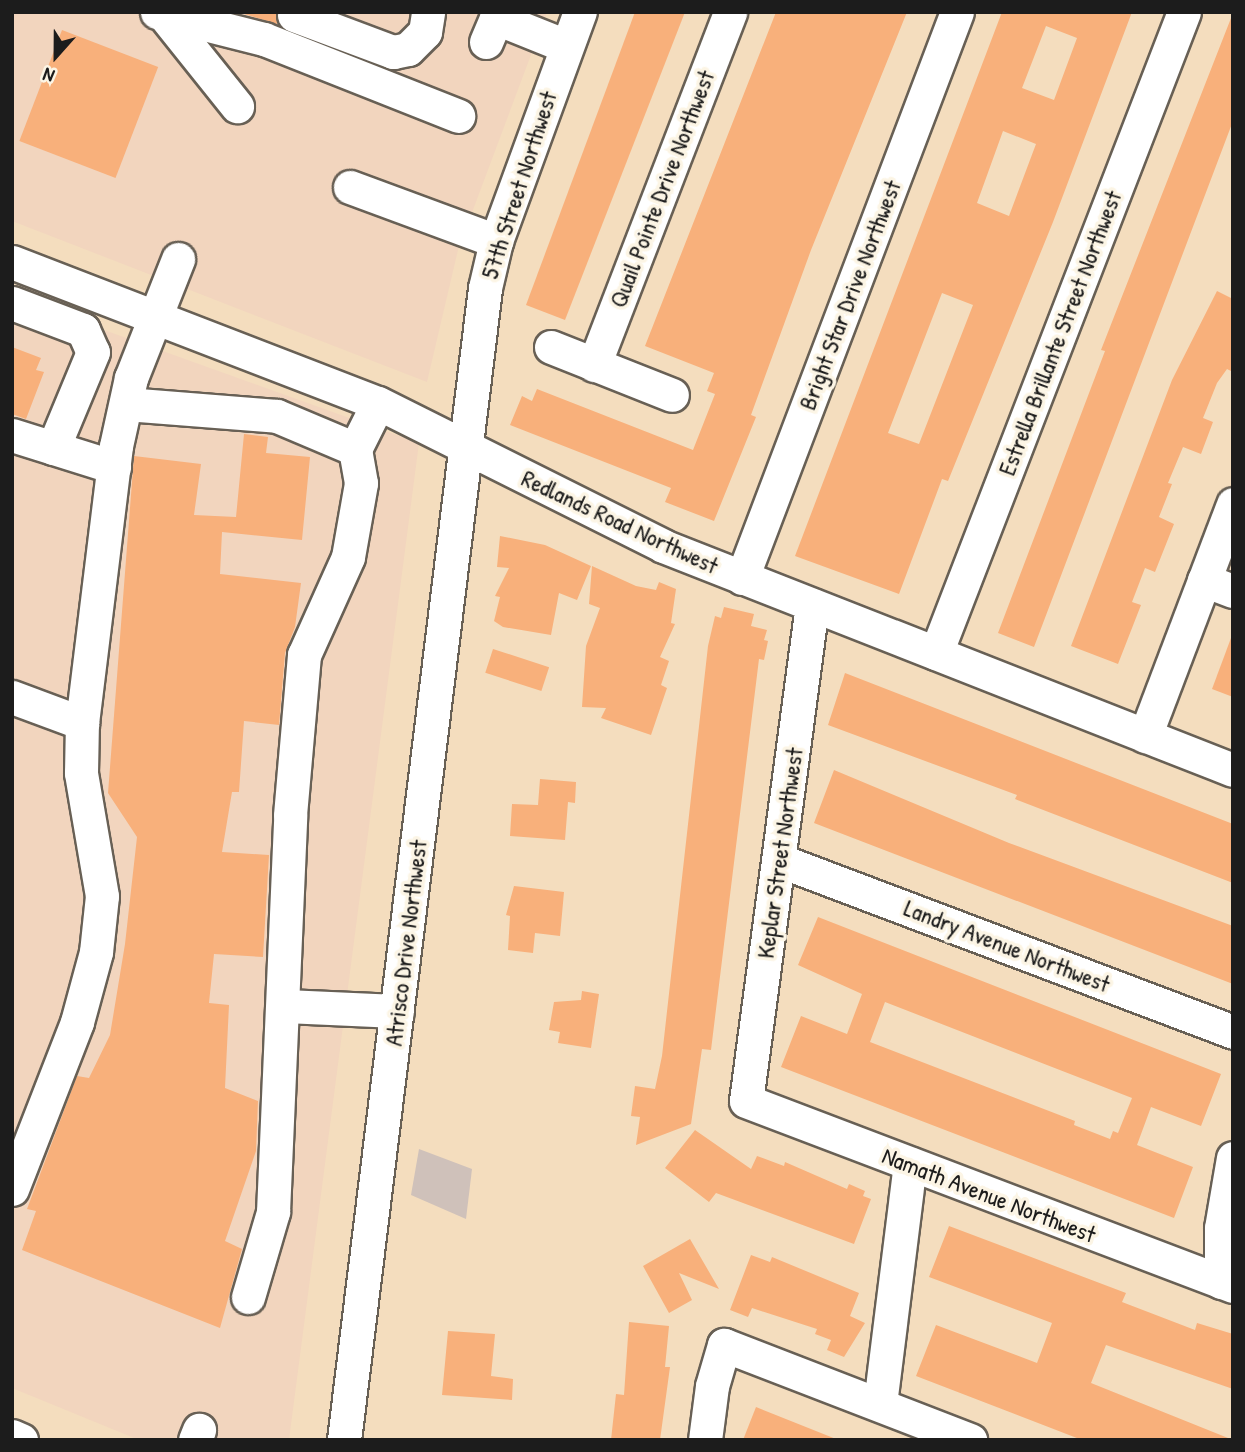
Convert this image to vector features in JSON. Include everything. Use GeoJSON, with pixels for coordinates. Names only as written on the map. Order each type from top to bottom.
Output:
{"type":"FeatureCollection","features":[{"type":"Feature","properties":{"kind":"street"},"geometry":{"type":"LineString","coordinates":[[295,15],[393,52],[408,49],[425,32],[428,12]]}},
{"type":"Feature","properties":{"kind":"street","name":"57th Street Northwest"},"geometry":{"type":"LineString","coordinates":[[467,446],[485,289],[496,241],[580,12]]}},
{"type":"Feature","properties":{"kind":"street","name":"Quail Pointe Drive Northwest"},"geometry":{"type":"LineString","coordinates":[[594,365],[730,12]]}},
{"type":"Feature","properties":{"kind":"street","name":"Bright Star Drive Northwest"},"geometry":{"type":"LineString","coordinates":[[742,578],[957,12]]}},
{"type":"Feature","properties":{"kind":"street","name":"Estrella Brillante Street Northwest"},"geometry":{"type":"LineString","coordinates":[[936,653],[1184,12]]}},
{"type":"Feature","properties":{"kind":"street"},"geometry":{"type":"LineString","coordinates":[[161,14],[237,106]]}},
{"type":"Feature","properties":{"kind":"street"},"geometry":{"type":"LineString","coordinates":[[161,14],[264,39],[457,116]]}},
{"type":"Feature","properties":{"kind":"street"},"geometry":{"type":"LineString","coordinates":[[490,24],[566,46]]}},
{"type":"Feature","properties":{"kind":"street"},"geometry":{"type":"LineString","coordinates":[[350,187],[496,241]]}},
{"type":"Feature","properties":{"kind":"street"},"geometry":{"type":"LineString","coordinates":[[12,1189],[77,1022],[96,952],[102,896],[81,773],[82,723],[114,467],[125,404],[178,259]]}},
{"type":"Feature","properties":{"kind":"street","name":"Redlands Road Northwest"},"geometry":{"type":"LineString","coordinates":[[12,262],[379,403],[603,517],[742,578],[1233,770]]}},
{"type":"Feature","properties":{"kind":"street"},"geometry":{"type":"LineString","coordinates":[[89,342],[111,300]]}},
{"type":"Feature","properties":{"kind":"street"},"geometry":{"type":"LineString","coordinates":[[12,303],[83,330],[93,352],[53,448]]}},
{"type":"Feature","properties":{"kind":"street"},"geometry":{"type":"LineString","coordinates":[[551,347],[671,395]]}},
{"type":"Feature","properties":{"kind":"street"},"geometry":{"type":"LineString","coordinates":[[248,1297],[273,1212],[285,1006],[290,815],[304,655],[348,557],[361,483],[355,449],[379,403]]}},
{"type":"Feature","properties":{"kind":"street"},"geometry":{"type":"LineString","coordinates":[[125,404],[277,416],[355,449]]}},
{"type":"Feature","properties":{"kind":"street"},"geometry":{"type":"LineString","coordinates":[[12,435],[114,467]]}},
{"type":"Feature","properties":{"kind":"street","name":"Atrisco Drive Northwest"},"geometry":{"type":"LineString","coordinates":[[344,1440],[467,446]]}},
{"type":"Feature","properties":{"kind":"street"},"geometry":{"type":"LineString","coordinates":[[1145,736],[1218,586],[1233,504]]}},
{"type":"Feature","properties":{"kind":"street","name":"Keplar Street Northwest"},"geometry":{"type":"LineString","coordinates":[[746,1101],[781,861],[812,605]]}},
{"type":"Feature","properties":{"kind":"street"},"geometry":{"type":"LineString","coordinates":[[12,697],[82,723]]}},
{"type":"Feature","properties":{"kind":"street","name":"Landry Avenue Northwest"},"geometry":{"type":"LineString","coordinates":[[781,861],[1233,1031]]}},
{"type":"Feature","properties":{"kind":"street"},"geometry":{"type":"LineString","coordinates":[[285,1006],[397,1012]]}},
{"type":"Feature","properties":{"kind":"street","name":"Namath Avenue Northwest"},"geometry":{"type":"LineString","coordinates":[[746,1101],[1227,1284]]}},
{"type":"Feature","properties":{"kind":"street"},"geometry":{"type":"LineString","coordinates":[[1227,1284],[1221,1228],[1233,1158]]}},
{"type":"Feature","properties":{"kind":"street"},"geometry":{"type":"LineString","coordinates":[[880,1404],[910,1164]]}},
{"type":"Feature","properties":{"kind":"street"},"geometry":{"type":"LineString","coordinates":[[705,1440],[712,1386],[724,1345],[970,1440]]}},
{"type":"Feature","properties":{"kind":"street"},"geometry":{"type":"LineString","coordinates":[[12,1436],[21,1440]]}},
{"type":"Feature","properties":{"kind":"shaded area"},"geometry":{"type":"Polygon","coordinates":[[[12,12],[547,12],[458,250],[427,382],[12,221],[12,12]]]}},
{"type":"Feature","properties":{"kind":"shaded area"},"geometry":{"type":"Polygon","coordinates":[[[12,297],[419,443],[289,1440],[139,1440],[12,1388],[12,297]]]}},
{"type":"Feature","properties":{"kind":"shaded area"},"geometry":{"type":"Polygon","coordinates":[[[419,1149],[472,1169],[466,1219],[411,1195],[419,1149]]]}},
{"type":"Feature","properties":{"kind":"building"},"geometry":{"type":"Polygon","coordinates":[[[241,12],[276,12],[277,24],[241,13],[241,12]]]}},
{"type":"Feature","properties":{"kind":"building"},"geometry":{"type":"Polygon","coordinates":[[[635,12],[685,12],[565,320],[526,305],[635,12]]]}},
{"type":"Feature","properties":{"kind":"building"},"geometry":{"type":"Polygon","coordinates":[[[776,12],[907,12],[811,250],[751,415],[756,417],[714,521],[665,502],[671,488],[510,425],[522,396],[532,401],[537,389],[693,450],[715,394],[707,391],[714,373],[645,346],[776,12]]]}},
{"type":"Feature","properties":{"kind":"building"},"geometry":{"type":"Polygon","coordinates":[[[1002,12],[1132,12],[1053,222],[948,481],[942,479],[899,594],[795,556],[1002,12]],[[1046,26],[1022,88],[1054,100],[1077,38],[1046,26]],[[1003,131],[977,203],[1009,216],[1036,144],[1003,131]],[[942,293],[888,433],[919,444],[973,305],[942,293]]]}},
{"type":"Feature","properties":{"kind":"building"},"geometry":{"type":"Polygon","coordinates":[[[1233,13],[1233,121],[1034,647],[998,633],[1105,351],[1101,350],[1233,13]]]}},
{"type":"Feature","properties":{"kind":"building"},"geometry":{"type":"Polygon","coordinates":[[[62,30],[158,67],[116,178],[19,141],[62,30]]]}},
{"type":"Feature","properties":{"kind":"building"},"geometry":{"type":"Polygon","coordinates":[[[1217,291],[1233,299],[1233,372],[1227,369],[1217,383],[1203,418],[1213,422],[1201,454],[1183,447],[1168,483],[1172,484],[1159,517],[1174,524],[1155,572],[1145,568],[1132,602],[1141,605],[1118,664],[1071,646],[1172,380],[1217,291]]]}},
{"type":"Feature","properties":{"kind":"building"},"geometry":{"type":"Polygon","coordinates":[[[12,347],[41,358],[36,370],[44,372],[26,419],[12,414],[12,347]]]}},
{"type":"Feature","properties":{"kind":"building"},"geometry":{"type":"Polygon","coordinates":[[[244,434],[268,437],[266,453],[310,457],[302,540],[222,532],[220,574],[301,583],[295,627],[285,653],[279,725],[244,721],[239,792],[232,792],[222,852],[269,855],[263,957],[214,954],[209,1003],[229,1005],[225,1088],[258,1101],[256,1151],[225,1241],[242,1249],[220,1328],[22,1250],[36,1211],[27,1209],[77,1076],[89,1078],[110,1035],[125,944],[137,837],[108,793],[134,456],[201,464],[194,515],[236,517],[244,434]]]}},
{"type":"Feature","properties":{"kind":"building"},"geometry":{"type":"Polygon","coordinates":[[[500,536],[545,545],[591,566],[577,600],[559,593],[551,635],[503,627],[494,621],[500,597],[495,596],[509,568],[497,567],[500,536]]]}},
{"type":"Feature","properties":{"kind":"building"},"geometry":{"type":"Polygon","coordinates":[[[592,566],[636,586],[656,590],[659,582],[676,589],[671,623],[675,624],[660,657],[669,661],[661,685],[667,688],[651,735],[601,718],[606,708],[582,707],[586,646],[600,608],[589,604],[592,566]]]}},
{"type":"Feature","properties":{"kind":"building"},"geometry":{"type":"Polygon","coordinates":[[[724,607],[754,614],[751,626],[767,630],[764,640],[768,641],[764,660],[759,659],[711,1050],[702,1049],[691,1124],[636,1145],[640,1117],[631,1116],[635,1086],[655,1089],[662,1056],[708,646],[715,616],[721,618],[724,607]]]}},
{"type":"Feature","properties":{"kind":"building"},"geometry":{"type":"Polygon","coordinates":[[[1231,638],[1233,639],[1233,697],[1212,689],[1231,638]]]}},
{"type":"Feature","properties":{"kind":"building"},"geometry":{"type":"Polygon","coordinates":[[[493,649],[549,667],[541,691],[485,673],[493,649]]]}},
{"type":"Feature","properties":{"kind":"building"},"geometry":{"type":"Polygon","coordinates":[[[845,673],[1233,824],[1233,883],[1015,799],[1017,795],[828,725],[845,673]]]}},
{"type":"Feature","properties":{"kind":"building"},"geometry":{"type":"Polygon","coordinates":[[[834,770],[1009,843],[1233,926],[1233,984],[814,823],[834,770]]]}},
{"type":"Feature","properties":{"kind":"building"},"geometry":{"type":"Polygon","coordinates":[[[540,779],[576,782],[575,803],[568,802],[565,840],[510,836],[512,804],[538,805],[540,779]]]}},
{"type":"Feature","properties":{"kind":"building"},"geometry":{"type":"Polygon","coordinates":[[[514,886],[564,892],[560,936],[535,933],[533,953],[508,950],[510,916],[506,915],[514,886]]]}},
{"type":"Feature","properties":{"kind":"building"},"geometry":{"type":"Polygon","coordinates":[[[818,917],[1221,1074],[1201,1126],[1151,1107],[1137,1145],[1193,1167],[1174,1218],[781,1067],[801,1016],[847,1034],[862,994],[798,965],[818,917]],[[885,1002],[870,1042],[1075,1121],[1074,1125],[1110,1139],[1113,1131],[1118,1133],[1132,1098],[885,1002]]]}},
{"type":"Feature","properties":{"kind":"building"},"geometry":{"type":"Polygon","coordinates":[[[582,991],[599,994],[591,1048],[558,1043],[560,1032],[549,1030],[554,1002],[581,1000],[582,991]]]}},
{"type":"Feature","properties":{"kind":"building"},"geometry":{"type":"Polygon","coordinates":[[[695,1130],[751,1169],[757,1156],[784,1166],[785,1162],[847,1189],[849,1184],[865,1191],[863,1196],[871,1199],[854,1244],[716,1193],[709,1202],[665,1168],[695,1130]]]}},
{"type":"Feature","properties":{"kind":"building"},"geometry":{"type":"Polygon","coordinates":[[[949,1226],[1126,1293],[1122,1302],[1195,1330],[1197,1323],[1233,1334],[1233,1389],[1106,1345],[1091,1383],[1233,1440],[1082,1440],[916,1376],[936,1325],[1037,1363],[1052,1323],[929,1277],[949,1226]]]}},
{"type":"Feature","properties":{"kind":"building"},"geometry":{"type":"Polygon","coordinates":[[[690,1239],[719,1289],[679,1273],[692,1300],[669,1313],[643,1266],[690,1239]]]}},
{"type":"Feature","properties":{"kind":"building"},"geometry":{"type":"Polygon","coordinates":[[[751,1255],[770,1262],[772,1257],[859,1293],[850,1316],[865,1323],[844,1357],[827,1350],[831,1340],[815,1334],[817,1329],[752,1308],[748,1317],[730,1310],[751,1255]]]}},
{"type":"Feature","properties":{"kind":"building"},"geometry":{"type":"Polygon","coordinates":[[[629,1322],[669,1326],[665,1367],[670,1367],[660,1440],[611,1440],[616,1394],[624,1395],[629,1322]]]}},
{"type":"Feature","properties":{"kind":"building"},"geometry":{"type":"Polygon","coordinates":[[[448,1331],[495,1334],[491,1376],[513,1379],[512,1400],[442,1395],[448,1331]]]}},
{"type":"Feature","properties":{"kind":"building"},"geometry":{"type":"Polygon","coordinates":[[[756,1407],[836,1439],[743,1440],[756,1407]]]}}]}
